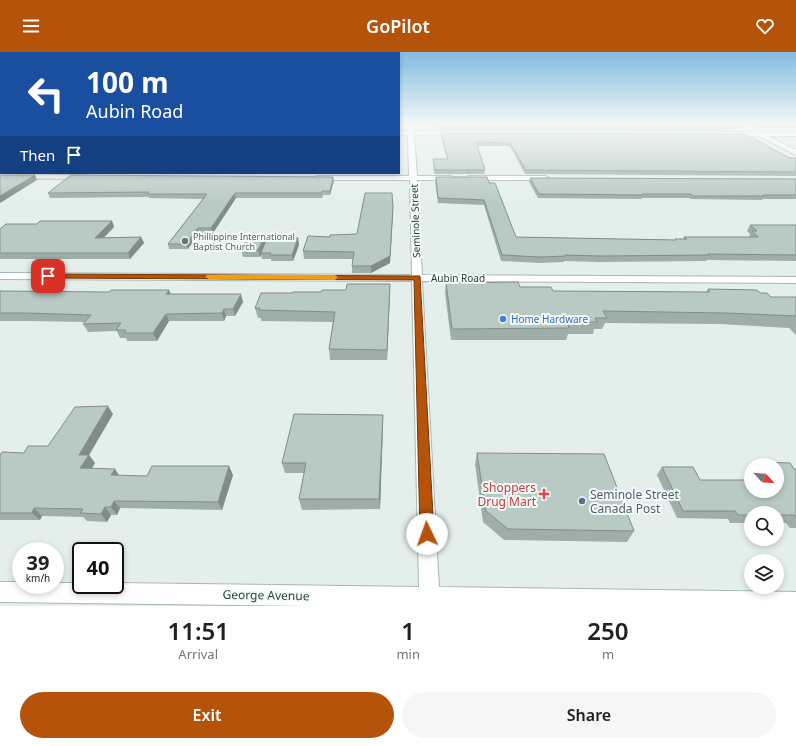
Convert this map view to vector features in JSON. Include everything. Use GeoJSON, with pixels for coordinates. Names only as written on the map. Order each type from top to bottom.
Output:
{"type":"FeatureCollection","features":[{"type":"Feature","properties":{"kind":"street","name":"Seminole Street"},"geometry":{"type":"LineString","coordinates":[[409,150],[413,178],[418,278],[430,601]]}},
{"type":"Feature","properties":{"kind":"street"},"geometry":{"type":"LineString","coordinates":[[0,176],[95,177]]}},
{"type":"Feature","properties":{"kind":"street"},"geometry":{"type":"LineString","coordinates":[[309,178],[553,178]]}},
{"type":"Feature","properties":{"kind":"street","name":"Aubin Road"},"geometry":{"type":"LineString","coordinates":[[0,276],[796,280]]}},
{"type":"Feature","properties":{"kind":"street","name":"George Avenue"},"geometry":{"type":"LineString","coordinates":[[0,592],[430,601],[796,602]]}},
{"type":"Feature","properties":{"kind":"building"},"geometry":{"type":"Polygon","coordinates":[[[446,150],[479,150],[485,170],[435,170],[433,159],[448,159],[446,150]]]}},
{"type":"Feature","properties":{"kind":"building"},"geometry":{"type":"Polygon","coordinates":[[[514,150],[774,150],[789,158],[796,158],[796,172],[526,170],[514,150]]]}},
{"type":"Feature","properties":{"kind":"building"},"geometry":{"type":"Polygon","coordinates":[[[0,175],[35,175],[0,196],[0,175]]]}},
{"type":"Feature","properties":{"kind":"building"},"geometry":{"type":"Polygon","coordinates":[[[71,175],[333,177],[330,191],[322,191],[321,193],[235,193],[211,228],[198,228],[186,244],[168,244],[207,194],[147,194],[149,192],[48,193],[71,175]]]}},
{"type":"Feature","properties":{"kind":"building"},"geometry":{"type":"Polygon","coordinates":[[[436,177],[487,177],[489,183],[495,183],[516,237],[676,240],[675,239],[687,239],[684,237],[758,237],[752,231],[757,231],[750,225],[796,225],[796,255],[565,255],[566,256],[541,257],[502,255],[484,200],[438,198],[436,177]]]}},
{"type":"Feature","properties":{"kind":"building"},"geometry":{"type":"Polygon","coordinates":[[[530,178],[796,179],[796,195],[693,196],[691,194],[539,194],[530,178]]]}},
{"type":"Feature","properties":{"kind":"building"},"geometry":{"type":"Polygon","coordinates":[[[365,193],[392,193],[393,207],[390,256],[371,266],[352,266],[354,252],[303,251],[308,236],[330,237],[330,235],[357,234],[365,193]]]}},
{"type":"Feature","properties":{"kind":"building"},"geometry":{"type":"Polygon","coordinates":[[[40,221],[112,221],[95,238],[141,237],[128,253],[0,253],[0,229],[6,224],[37,224],[40,221]]]}},
{"type":"Feature","properties":{"kind":"building"},"geometry":{"type":"Polygon","coordinates":[[[250,234],[266,234],[258,250],[241,250],[250,234]]]}},
{"type":"Feature","properties":{"kind":"building"},"geometry":{"type":"Polygon","coordinates":[[[267,238],[298,238],[292,255],[270,255],[271,253],[261,253],[267,238]]]}},
{"type":"Feature","properties":{"kind":"building"},"geometry":{"type":"Polygon","coordinates":[[[518,282],[520,287],[551,287],[553,291],[710,292],[708,289],[757,290],[760,293],[767,293],[771,297],[796,297],[796,316],[603,311],[607,318],[595,318],[597,322],[567,322],[569,328],[452,329],[446,283],[518,282]]]}},
{"type":"Feature","properties":{"kind":"building"},"geometry":{"type":"Polygon","coordinates":[[[347,284],[390,284],[387,350],[329,349],[335,312],[259,310],[260,308],[255,308],[261,293],[346,290],[347,284]]]}},
{"type":"Feature","properties":{"kind":"building"},"geometry":{"type":"Polygon","coordinates":[[[111,290],[169,290],[166,294],[241,294],[233,309],[224,309],[222,313],[166,314],[153,333],[124,333],[126,330],[116,330],[121,323],[83,324],[91,315],[0,313],[0,291],[109,292],[111,290]]]}},
{"type":"Feature","properties":{"kind":"building"},"geometry":{"type":"Polygon","coordinates":[[[108,406],[79,455],[89,455],[80,468],[115,469],[111,475],[147,476],[152,466],[229,466],[218,502],[114,501],[111,507],[105,507],[101,514],[80,513],[83,509],[34,508],[32,513],[0,513],[0,455],[2,452],[24,453],[28,446],[48,446],[75,407],[108,406]]]}},
{"type":"Feature","properties":{"kind":"building"},"geometry":{"type":"Polygon","coordinates":[[[294,414],[383,415],[379,499],[299,499],[306,463],[282,463],[294,414]]]}},
{"type":"Feature","properties":{"kind":"building","name":"Shoppers Drug Mart"},"geometry":{"type":"Polygon","coordinates":[[[477,453],[604,454],[634,531],[508,529],[486,511],[477,453]]]}},
{"type":"Feature","properties":{"kind":"building"},"geometry":{"type":"Polygon","coordinates":[[[784,463],[790,463],[794,469],[796,469],[796,517],[794,515],[784,515],[784,506],[744,506],[744,515],[738,515],[735,511],[683,511],[662,467],[693,467],[700,480],[744,480],[744,498],[784,498],[784,463]]]}},
{"type":"Feature","properties":{"kind":"slow traffic"},"geometry":{"type":"LineString","coordinates":[[209,277],[335,277]]}},
{"type":"Feature","properties":{"kind":"place","name":"Phillippine International Baptist Church"},"geometry":{"type":"Point","coordinates":[185,241]}},
{"type":"Feature","properties":{"kind":"place","name":"Home Hardware"},"geometry":{"type":"Point","coordinates":[503,319]}},
{"type":"Feature","properties":{"kind":"place","name":"Shoppers Drug Mart"},"geometry":{"type":"Point","coordinates":[544,494]}},
{"type":"Feature","properties":{"kind":"place","name":"Seminole Street Canada Post"},"geometry":{"type":"Point","coordinates":[582,501]}},
{"type":"Feature","properties":{"kind":"route"},"geometry":{"type":"LineString","coordinates":[[48,276],[418,278],[427,534]]}}]}
